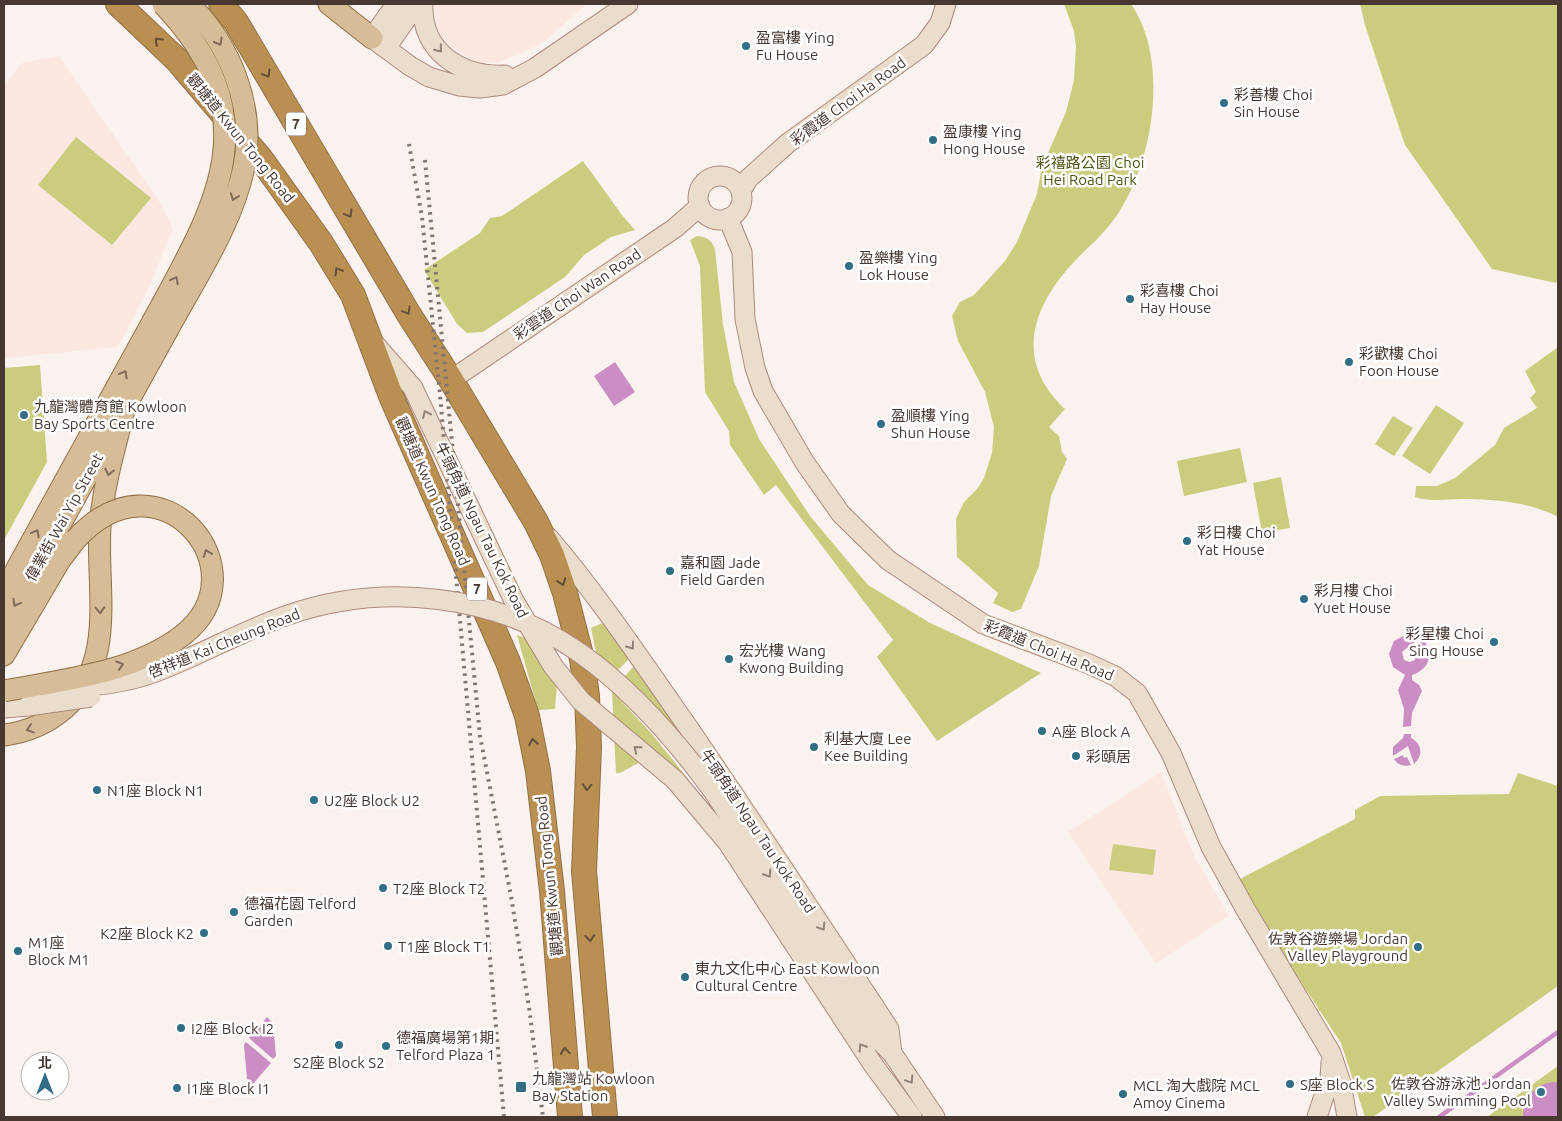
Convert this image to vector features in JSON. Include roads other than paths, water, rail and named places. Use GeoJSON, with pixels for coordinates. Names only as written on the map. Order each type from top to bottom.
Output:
{"type":"FeatureCollection","features":[{"type":"Feature","properties":{"kind":"highway","name":"觀塘道 Kwun Tong Road"},"geometry":{"type":"LineString","coordinates":[[118,4],[186,70],[282,186],[321,243],[353,295],[391,396],[508,662],[528,716],[538,771],[550,868],[570,1117]]}},
{"type":"Feature","properties":{"kind":"highway","name":"7"},"geometry":{"type":"LineString","coordinates":[[221,4],[236,22],[408,313],[451,380],[536,522],[552,555],[565,593],[586,683],[589,731],[584,871],[606,1117]]}},
{"type":"Feature","properties":{"kind":"main road"},"geometry":{"type":"LineString","coordinates":[[159,327],[206,218],[222,172],[225,150],[225,114],[216,81],[193,40],[163,4]]}},
{"type":"Feature","properties":{"kind":"main road"},"geometry":{"type":"LineString","coordinates":[[159,327],[228,216],[246,161],[245,111],[237,79],[212,30],[189,4]]}},
{"type":"Feature","properties":{"kind":"main road"},"geometry":{"type":"LineString","coordinates":[[328,4],[379,43],[429,77],[464,87],[480,88],[503,85],[535,68],[628,4]]}},
{"type":"Feature","properties":{"kind":"main road"},"geometry":{"type":"LineString","coordinates":[[379,43],[396,4]]}},
{"type":"Feature","properties":{"kind":"main road"},"geometry":{"type":"LineString","coordinates":[[379,43],[409,16],[413,4]]}},
{"type":"Feature","properties":{"kind":"main road"},"geometry":{"type":"LineString","coordinates":[[423,4],[426,25],[434,43],[453,64],[462,70],[489,76],[506,75],[535,68]]}},
{"type":"Feature","properties":{"kind":"main road","name":"彩霞道 Choi Ha Road"},"geometry":{"type":"LineString","coordinates":[[946,4],[940,23],[924,45],[788,143],[748,180],[741,191],[742,200],[739,209],[728,218],[742,252],[745,319],[755,368],[763,392],[794,447],[841,514],[888,560],[983,624],[1089,664],[1115,676],[1137,693],[1171,753],[1212,847],[1331,1054],[1341,1083],[1347,1117]]}},
{"type":"Feature","properties":{"kind":"main road"},"geometry":{"type":"LineString","coordinates":[[728,218],[711,218],[700,206],[699,192],[701,186],[710,178],[728,178],[741,191]]}},
{"type":"Feature","properties":{"kind":"main road","name":"彩雲道 Choi Wan Road"},"geometry":{"type":"LineString","coordinates":[[451,380],[679,225],[700,206]]}},
{"type":"Feature","properties":{"kind":"main road","name":"偉業街 Wai Yip Street"},"geometry":{"type":"LineString","coordinates":[[4,626],[125,407],[159,327]]}},
{"type":"Feature","properties":{"kind":"main road","name":"偉業街 Wai Yip Street"},"geometry":{"type":"LineString","coordinates":[[4,592],[83,448],[159,327]]}},
{"type":"Feature","properties":{"kind":"main road","name":"牛頭角道 Ngau Tau Kok Road"},"geometry":{"type":"LineString","coordinates":[[369,337],[413,388],[514,602],[553,666],[581,701],[681,786],[735,838],[819,967],[874,1066],[912,1117]]}},
{"type":"Feature","properties":{"kind":"main road"},"geometry":{"type":"LineString","coordinates":[[4,735],[42,725],[54,718],[75,699],[90,676],[99,646],[101,616],[98,557],[101,512],[125,407]]}},
{"type":"Feature","properties":{"kind":"main road"},"geometry":{"type":"LineString","coordinates":[[4,655],[53,571],[76,539],[92,523],[116,509],[143,505],[169,512],[191,527],[207,551],[212,578],[209,597],[200,616],[185,634],[161,649],[132,662],[95,673],[4,692]]}},
{"type":"Feature","properties":{"kind":"main road","name":"牛頭角道 Ngau Tau Kok Road"},"geometry":{"type":"LineString","coordinates":[[536,522],[592,590],[730,790],[889,1029],[892,1053]]}},
{"type":"Feature","properties":{"kind":"main road","name":"啓祥道 Kai Cheung Road"},"geometry":{"type":"LineString","coordinates":[[4,692],[75,688],[128,680],[174,664],[280,618],[332,603],[384,597],[463,603],[528,624],[567,645],[601,669],[640,704],[681,750],[713,791],[735,838]]}},
{"type":"Feature","properties":{"kind":"main road","name":"啓祥道 Kai Cheung Road"},"geometry":{"type":"LineString","coordinates":[[4,708],[59,703],[127,689],[326,612],[379,604],[428,606],[462,610],[546,642],[577,661],[606,683],[645,721],[681,764],[716,819],[735,838]]}},
{"type":"Feature","properties":{"kind":"main road","name":"牛頭角道 Ngau Tau Kok Road"},"geometry":{"type":"LineString","coordinates":[[819,967],[874,1036],[892,1053],[935,1117]]}},
{"type":"Feature","properties":{"kind":"main road"},"geometry":{"type":"LineString","coordinates":[[1317,1117],[1330,1078],[1331,1054]]}},
{"type":"Feature","properties":{"kind":"waterway"},"geometry":{"type":"LineString","coordinates":[[1439,1117],[1558,1032]]}},
{"type":"Feature","properties":{"kind":"railway"},"geometry":{"type":"LineString","coordinates":[[409,144],[422,217],[440,395],[504,1117]]}},
{"type":"Feature","properties":{"kind":"railway"},"geometry":{"type":"LineString","coordinates":[[425,160],[480,736],[511,896],[529,1007],[543,1117]]}},
{"type":"Feature","properties":{"kind":"place","name":"盈富樓 Ying Fu House"},"geometry":{"type":"Point","coordinates":[746,46]}},
{"type":"Feature","properties":{"kind":"place","name":"彩善樓 Choi Sin House"},"geometry":{"type":"Point","coordinates":[1224,103]}},
{"type":"Feature","properties":{"kind":"place","name":"盈康樓 Ying Hong House"},"geometry":{"type":"Point","coordinates":[933,140]}},
{"type":"Feature","properties":{"kind":"place","name":"盈樂樓 Ying Lok House"},"geometry":{"type":"Point","coordinates":[849,266]}},
{"type":"Feature","properties":{"kind":"place","name":"彩喜樓 Choi Hay House"},"geometry":{"type":"Point","coordinates":[1130,299]}},
{"type":"Feature","properties":{"kind":"place","name":"彩歡樓 Choi Foon House"},"geometry":{"type":"Point","coordinates":[1349,362]}},
{"type":"Feature","properties":{"kind":"place","name":"九龍灣體育館 Kowloon Bay Sports Centre"},"geometry":{"type":"Point","coordinates":[24,415]}},
{"type":"Feature","properties":{"kind":"place","name":"盈順樓 Ying Shun House"},"geometry":{"type":"Point","coordinates":[881,424]}},
{"type":"Feature","properties":{"kind":"place","name":"彩日樓 Choi Yat House"},"geometry":{"type":"Point","coordinates":[1187,541]}},
{"type":"Feature","properties":{"kind":"place","name":"嘉和園 Jade Field Garden"},"geometry":{"type":"Point","coordinates":[670,571]}},
{"type":"Feature","properties":{"kind":"place","name":"彩月樓 Choi Yuet House"},"geometry":{"type":"Point","coordinates":[1304,599]}},
{"type":"Feature","properties":{"kind":"place","name":"彩星樓 Choi Sing House"},"geometry":{"type":"Point","coordinates":[1494,642]}},
{"type":"Feature","properties":{"kind":"place","name":"宏光樓 Wang Kwong Building"},"geometry":{"type":"Point","coordinates":[729,659]}},
{"type":"Feature","properties":{"kind":"place","name":"A座 Block A"},"geometry":{"type":"Point","coordinates":[1042,731]}},
{"type":"Feature","properties":{"kind":"place","name":"利基大廈 Lee Kee Building"},"geometry":{"type":"Point","coordinates":[814,747]}},
{"type":"Feature","properties":{"kind":"place","name":"彩頤居"},"geometry":{"type":"Point","coordinates":[1076,756]}},
{"type":"Feature","properties":{"kind":"place","name":"N1座 Block N1"},"geometry":{"type":"Point","coordinates":[97,790]}},
{"type":"Feature","properties":{"kind":"place","name":"U2座 Block U2"},"geometry":{"type":"Point","coordinates":[314,800]}},
{"type":"Feature","properties":{"kind":"place","name":"T2座 Block T2"},"geometry":{"type":"Point","coordinates":[383,888]}},
{"type":"Feature","properties":{"kind":"place","name":"德福花園 Telford Garden"},"geometry":{"type":"Point","coordinates":[234,912]}},
{"type":"Feature","properties":{"kind":"place","name":"K2座 Block K2"},"geometry":{"type":"Point","coordinates":[204,933]}},
{"type":"Feature","properties":{"kind":"place","name":"T1座 Block T1"},"geometry":{"type":"Point","coordinates":[388,946]}},
{"type":"Feature","properties":{"kind":"place","name":"佐敦谷遊樂場 Jordan Valley Playground"},"geometry":{"type":"Point","coordinates":[1418,947]}},
{"type":"Feature","properties":{"kind":"place","name":"M1座 Block M1"},"geometry":{"type":"Point","coordinates":[18,951]}},
{"type":"Feature","properties":{"kind":"place","name":"東九文化中心 East Kowloon Cultural Centre"},"geometry":{"type":"Point","coordinates":[685,977]}},
{"type":"Feature","properties":{"kind":"place","name":"I2座 Block I2"},"geometry":{"type":"Point","coordinates":[181,1028]}},
{"type":"Feature","properties":{"kind":"place","name":"S2座 Block S2"},"geometry":{"type":"Point","coordinates":[339,1045]}},
{"type":"Feature","properties":{"kind":"place","name":"德福廣場第1期 Telford Plaza 1"},"geometry":{"type":"Point","coordinates":[386,1046]}},
{"type":"Feature","properties":{"kind":"place","name":"S座 Block S"},"geometry":{"type":"Point","coordinates":[1290,1084]}},
{"type":"Feature","properties":{"kind":"place","name":"九龍灣站 Kowloon Bay Station"},"geometry":{"type":"Point","coordinates":[521,1087]}},
{"type":"Feature","properties":{"kind":"place","name":"I1座 Block I1"},"geometry":{"type":"Point","coordinates":[177,1088]}},
{"type":"Feature","properties":{"kind":"place","name":"佐敦谷游泳池 Jordan Valley Swimming Pool"},"geometry":{"type":"Point","coordinates":[1541,1092]}},
{"type":"Feature","properties":{"kind":"place","name":"MCL 淘大戲院 MCL Amoy Cinema"},"geometry":{"type":"Point","coordinates":[1123,1094]}},
{"type":"Feature","properties":{"kind":"park label","name":"彩禧路公園 Choi Hei Road Park"},"geometry":{"type":"Point","coordinates":[1090,170]}}]}
